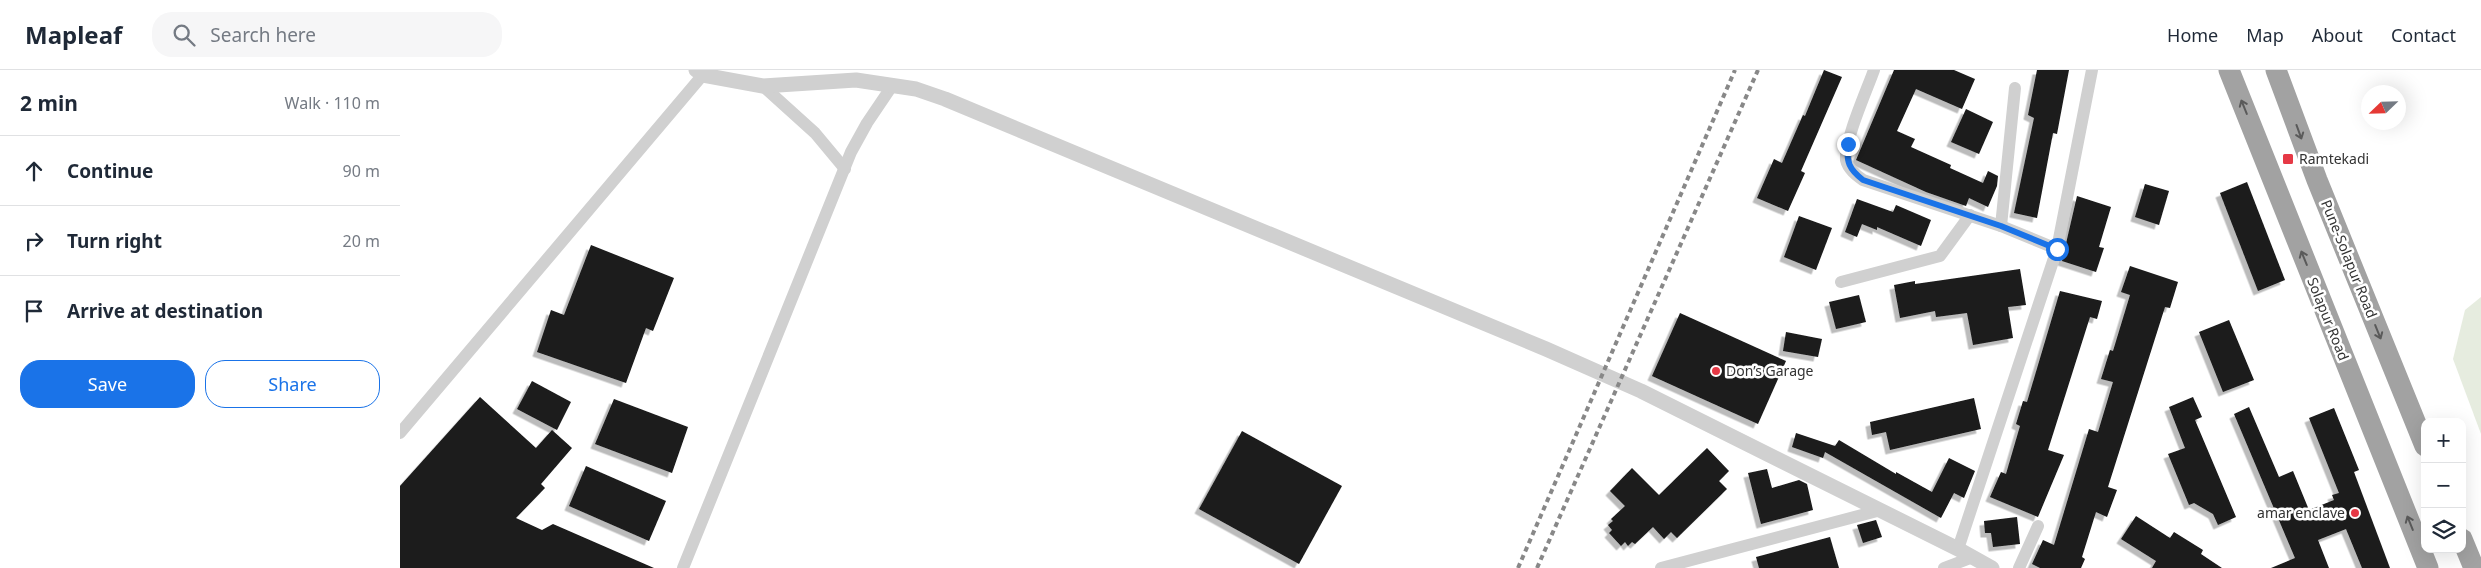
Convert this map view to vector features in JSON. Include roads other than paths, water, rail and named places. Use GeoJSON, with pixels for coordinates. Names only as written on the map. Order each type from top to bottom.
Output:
{"type":"FeatureCollection","features":[{"type":"Feature","properties":{"kind":"highway","name":"Solapur Road"},"geometry":{"type":"LineString","coordinates":[[2229,70],[2428,568]]}},
{"type":"Feature","properties":{"kind":"highway","name":"Pune-Solapur Road"},"geometry":{"type":"LineString","coordinates":[[2276,70],[2317,180],[2421,436]]}},
{"type":"Feature","properties":{"kind":"highway"},"geometry":{"type":"LineString","coordinates":[[2466,549],[2474,568]]}},
{"type":"Feature","properties":{"kind":"street"},"geometry":{"type":"LineString","coordinates":[[1874,70],[1848,144],[1846,160],[1852,172],[1863,180],[2001,226],[2057,249]]}},
{"type":"Feature","properties":{"kind":"street"},"geometry":{"type":"LineString","coordinates":[[1958,549],[2057,249],[2092,70]]}},
{"type":"Feature","properties":{"kind":"street"},"geometry":{"type":"LineString","coordinates":[[400,433],[702,72],[763,86],[856,80],[916,89],[944,99],[1546,349],[1641,391],[1881,510],[1992,568]]}},
{"type":"Feature","properties":{"kind":"street"},"geometry":{"type":"LineString","coordinates":[[763,86],[815,133],[845,169]]}},
{"type":"Feature","properties":{"kind":"street"},"geometry":{"type":"LineString","coordinates":[[683,568],[851,152],[866,123],[892,86]]}},
{"type":"Feature","properties":{"kind":"street"},"geometry":{"type":"LineString","coordinates":[[2001,226],[2015,88]]}},
{"type":"Feature","properties":{"kind":"street"},"geometry":{"type":"LineString","coordinates":[[1841,282],[1940,256],[1970,215]]}},
{"type":"Feature","properties":{"kind":"street"},"geometry":{"type":"LineString","coordinates":[[1661,568],[1881,510]]}},
{"type":"Feature","properties":{"kind":"street"},"geometry":{"type":"LineString","coordinates":[[2019,568],[2038,526]]}},
{"type":"Feature","properties":{"kind":"street"},"geometry":{"type":"LineString","coordinates":[[1944,568],[1973,557]]}},
{"type":"Feature","properties":{"kind":"railway"},"geometry":{"type":"LineString","coordinates":[[1518,568],[1735,70]]}},
{"type":"Feature","properties":{"kind":"railway"},"geometry":{"type":"LineString","coordinates":[[1537,568],[1758,70]]}},
{"type":"Feature","properties":{"kind":"place","name":"Ramtekadi"},"geometry":{"type":"Point","coordinates":[2288,159]}},
{"type":"Feature","properties":{"kind":"place","name":"Don’s Garage"},"geometry":{"type":"Point","coordinates":[1716,371]}},
{"type":"Feature","properties":{"kind":"place","name":"amar enclave"},"geometry":{"type":"Point","coordinates":[2355,513]}}]}
